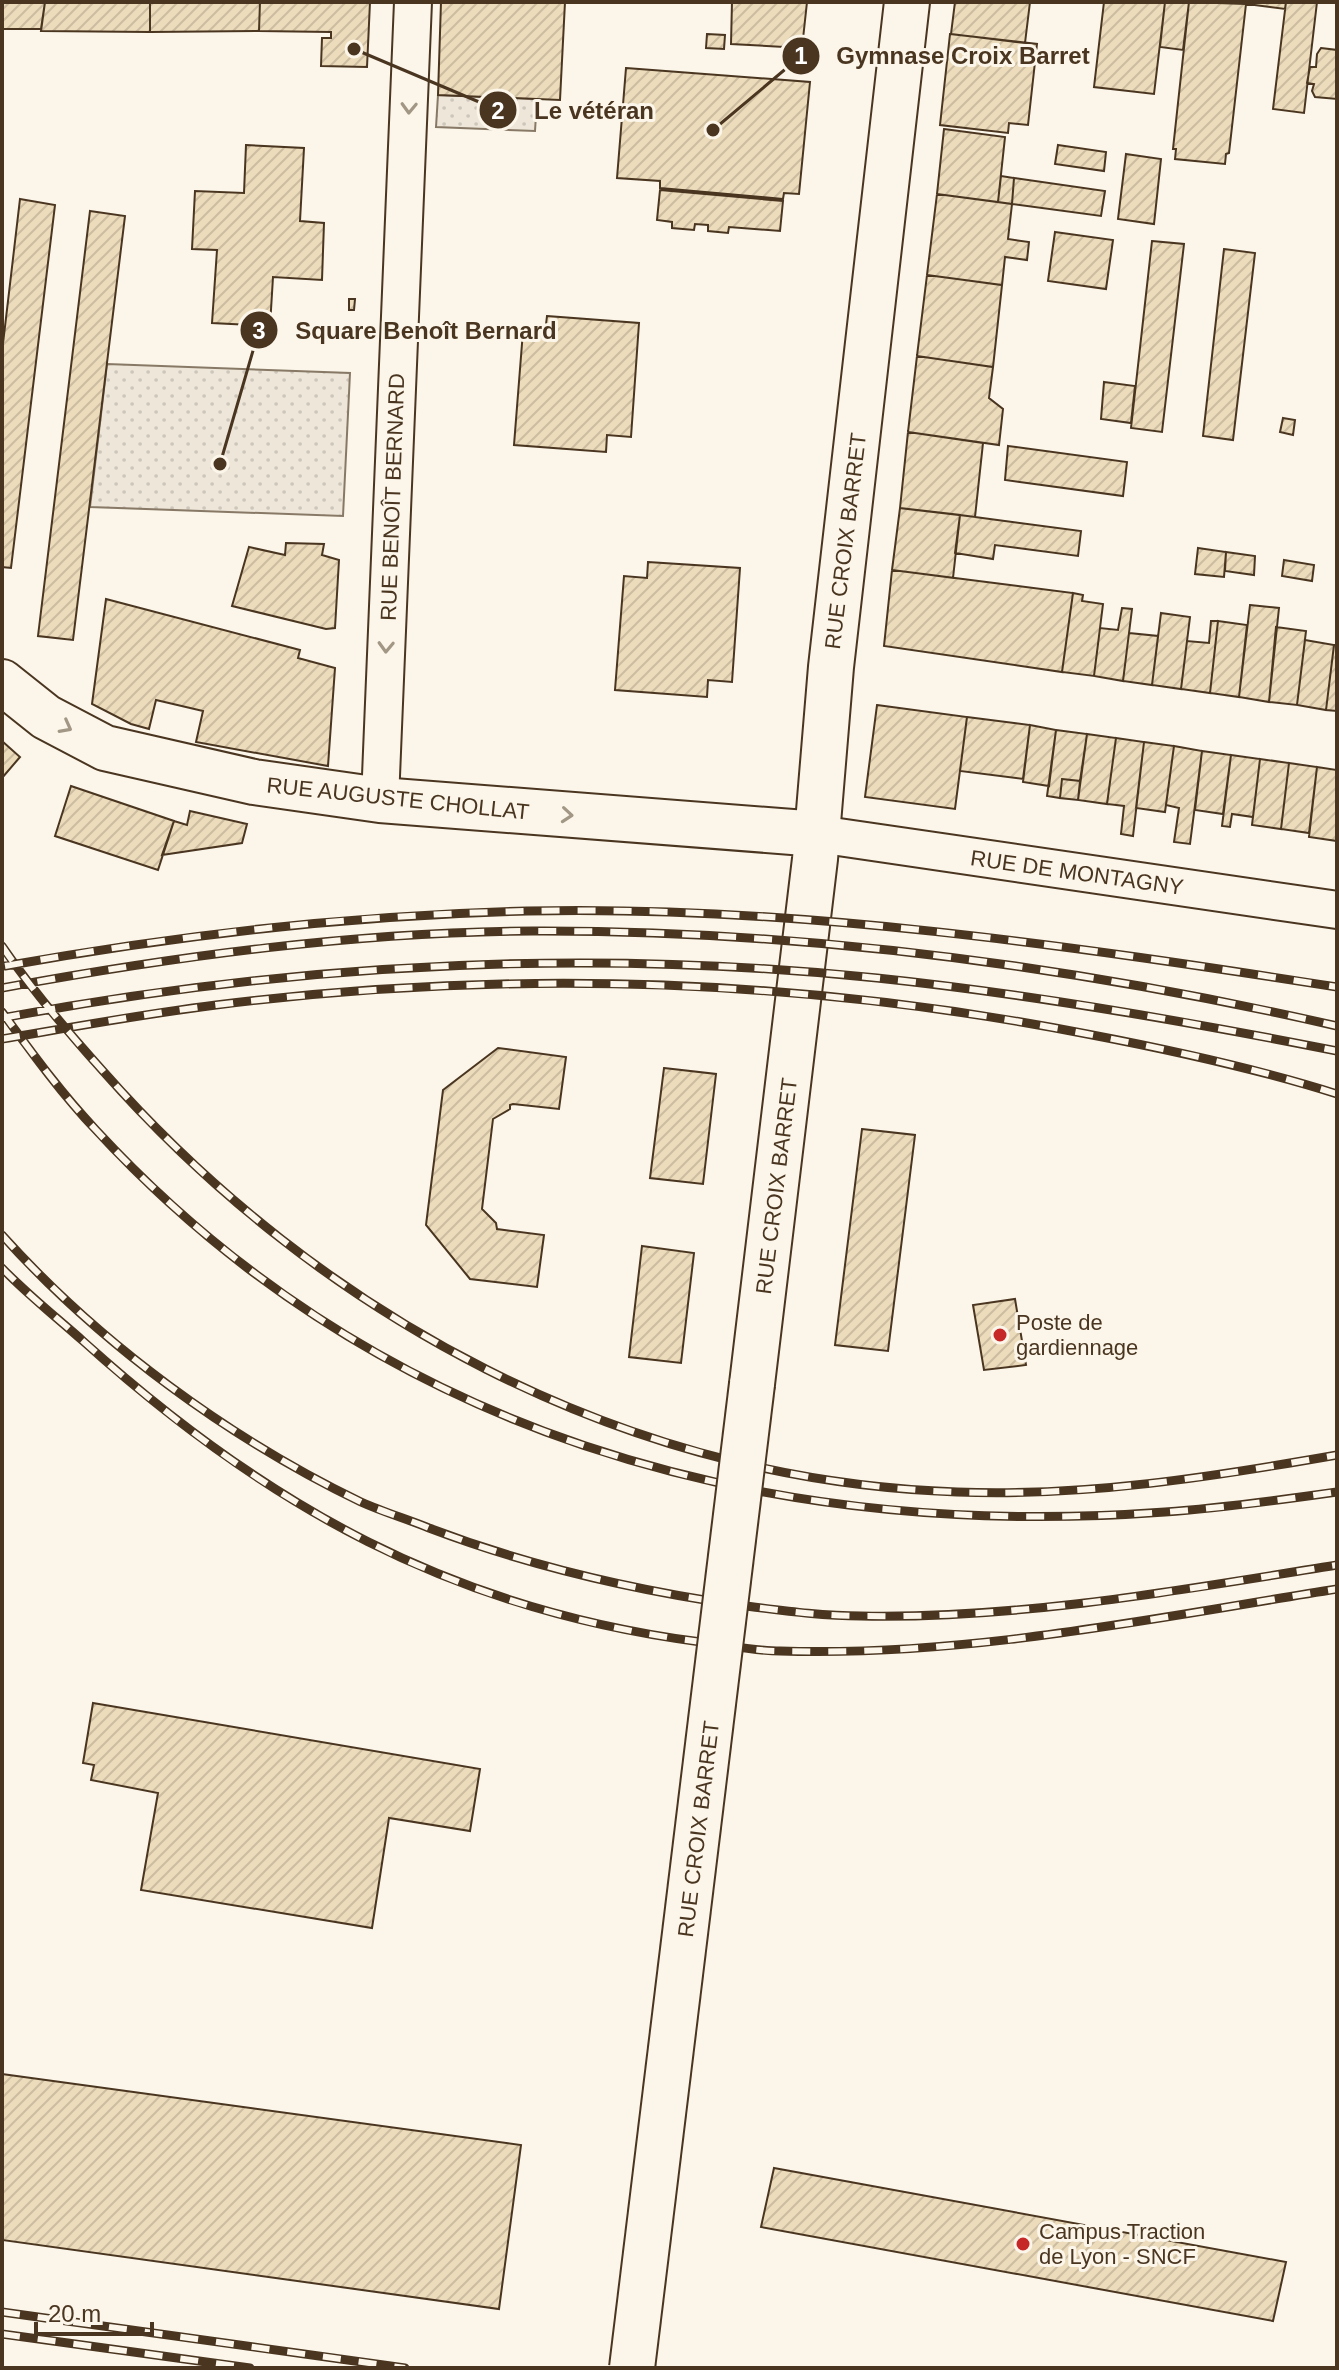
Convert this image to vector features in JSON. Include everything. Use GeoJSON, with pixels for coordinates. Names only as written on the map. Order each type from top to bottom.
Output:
{"type":"FeatureCollection","features":[{"type":"Feature","properties":{"kind":"street","name":"RUE BENOÎT BERNARD"},"geometry":{"type":"LineString","coordinates":[[380,800],[413,2]]}},
{"type":"Feature","properties":{"kind":"street","name":"RUE CROIX BARRET"},"geometry":{"type":"LineString","coordinates":[[632,2368],[818,834],[831,667],[907,2]]}},
{"type":"Feature","properties":{"kind":"street","name":"RUE AUGUSTE CHOLLAT"},"geometry":{"type":"LineString","coordinates":[[2,682],[46,717],[105,748],[254,782],[380,800],[818,834]]}},
{"type":"Feature","properties":{"kind":"street","name":"RUE DE MONTAGNY"},"geometry":{"type":"LineString","coordinates":[[818,834],[1337,910]]}},
{"type":"Feature","properties":{"kind":"shaded area"},"geometry":{"type":"Polygon","coordinates":[[[438,95],[537,99],[535,131],[436,127],[438,95]]]}},
{"type":"Feature","properties":{"kind":"shaded area"},"geometry":{"type":"Polygon","coordinates":[[[107,364],[350,373],[343,516],[90,507],[107,364]]]}},
{"type":"Feature","properties":{"kind":"building"},"geometry":{"type":"Polygon","coordinates":[[[2,2],[45,2],[41,29],[2,29],[2,2]]]}},
{"type":"Feature","properties":{"kind":"building"},"geometry":{"type":"Polygon","coordinates":[[[45,2],[150,2],[150,32],[41,31],[45,2]]]}},
{"type":"Feature","properties":{"kind":"building"},"geometry":{"type":"Polygon","coordinates":[[[150,2],[260,2],[259,31],[150,32],[150,2]]]}},
{"type":"Feature","properties":{"kind":"building"},"geometry":{"type":"Polygon","coordinates":[[[260,2],[370,2],[367,67],[321,66],[322,38],[331,38],[331,32],[259,31],[260,2]]]}},
{"type":"Feature","properties":{"kind":"building"},"geometry":{"type":"Polygon","coordinates":[[[441,2],[565,2],[560,100],[438,95],[441,2]]]}},
{"type":"Feature","properties":{"kind":"building"},"geometry":{"type":"Polygon","coordinates":[[[732,2],[807,2],[802,48],[731,44],[732,2]]]}},
{"type":"Feature","properties":{"kind":"building"},"geometry":{"type":"Polygon","coordinates":[[[955,2],[1030,2],[1025,43],[951,34],[955,2]]]}},
{"type":"Feature","properties":{"kind":"building"},"geometry":{"type":"Polygon","coordinates":[[[1104,2],[1165,2],[1154,94],[1094,87],[1104,2]]]}},
{"type":"Feature","properties":{"kind":"building"},"geometry":{"type":"Polygon","coordinates":[[[1165,2],[1189,2],[1183,50],[1160,47],[1165,2]]]}},
{"type":"Feature","properties":{"kind":"building"},"geometry":{"type":"Polygon","coordinates":[[[1189,2],[1246,4],[1229,153],[1226,154],[1225,164],[1175,159],[1176,149],[1173,149],[1189,2]]]}},
{"type":"Feature","properties":{"kind":"building"},"geometry":{"type":"Polygon","coordinates":[[[1231,2],[1286,2],[1285,9],[1231,2]]]}},
{"type":"Feature","properties":{"kind":"building"},"geometry":{"type":"Polygon","coordinates":[[[1286,2],[1317,2],[1304,113],[1273,109],[1286,2]]]}},
{"type":"Feature","properties":{"kind":"building"},"geometry":{"type":"Polygon","coordinates":[[[707,34],[725,35],[724,49],[706,48],[707,34]]]}},
{"type":"Feature","properties":{"kind":"building"},"geometry":{"type":"Polygon","coordinates":[[[950,34],[1037,44],[1028,125],[1009,123],[1008,133],[940,125],[950,34]]]}},
{"type":"Feature","properties":{"kind":"building"},"geometry":{"type":"Polygon","coordinates":[[[1321,48],[1337,50],[1337,99],[1315,97],[1312,91],[1314,84],[1307,83],[1310,67],[1316,67],[1321,48]]]}},
{"type":"Feature","properties":{"kind":"building"},"geometry":{"type":"Polygon","coordinates":[[[626,68],[810,82],[799,194],[784,193],[783,199],[660,188],[660,181],[617,178],[626,68]]]}},
{"type":"Feature","properties":{"kind":"building"},"geometry":{"type":"Polygon","coordinates":[[[944,129],[1005,137],[998,202],[937,194],[944,129]]]}},
{"type":"Feature","properties":{"kind":"building"},"geometry":{"type":"Polygon","coordinates":[[[246,145],[304,148],[300,221],[324,223],[322,280],[273,277],[270,326],[212,323],[217,250],[192,249],[195,191],[244,193],[246,145]]]}},
{"type":"Feature","properties":{"kind":"building"},"geometry":{"type":"Polygon","coordinates":[[[1058,145],[1106,152],[1104,171],[1055,164],[1058,145]]]}},
{"type":"Feature","properties":{"kind":"building"},"geometry":{"type":"Polygon","coordinates":[[[1126,154],[1161,159],[1154,224],[1118,219],[1126,154]]]}},
{"type":"Feature","properties":{"kind":"building"},"geometry":{"type":"Polygon","coordinates":[[[1001,176],[1014,178],[1012,204],[998,202],[1001,176]]]}},
{"type":"Feature","properties":{"kind":"building"},"geometry":{"type":"Polygon","coordinates":[[[1014,178],[1105,191],[1101,216],[1012,204],[1014,178]]]}},
{"type":"Feature","properties":{"kind":"building"},"geometry":{"type":"Polygon","coordinates":[[[660,190],[783,201],[780,231],[729,227],[728,233],[708,231],[708,225],[695,224],[694,230],[672,228],[672,222],[657,220],[660,190]]]}},
{"type":"Feature","properties":{"kind":"building"},"geometry":{"type":"Polygon","coordinates":[[[937,194],[1012,204],[1008,239],[1029,242],[1027,260],[1005,257],[1002,285],[927,275],[937,194]]]}},
{"type":"Feature","properties":{"kind":"building"},"geometry":{"type":"Polygon","coordinates":[[[20,199],[55,205],[11,568],[2,567],[2,352],[20,199]]]}},
{"type":"Feature","properties":{"kind":"building"},"geometry":{"type":"Polygon","coordinates":[[[90,211],[125,216],[73,640],[38,636],[90,211]]]}},
{"type":"Feature","properties":{"kind":"building"},"geometry":{"type":"Polygon","coordinates":[[[1055,232],[1113,240],[1106,289],[1048,281],[1055,232]]]}},
{"type":"Feature","properties":{"kind":"building"},"geometry":{"type":"Polygon","coordinates":[[[1152,241],[1184,244],[1162,432],[1131,428],[1152,241]]]}},
{"type":"Feature","properties":{"kind":"building"},"geometry":{"type":"Polygon","coordinates":[[[1224,249],[1255,253],[1233,440],[1203,436],[1224,249]]]}},
{"type":"Feature","properties":{"kind":"building"},"geometry":{"type":"Polygon","coordinates":[[[927,275],[1002,285],[993,367],[917,356],[927,275]]]}},
{"type":"Feature","properties":{"kind":"building"},"geometry":{"type":"Polygon","coordinates":[[[349,299],[355,299],[354,310],[349,310],[349,299]]]}},
{"type":"Feature","properties":{"kind":"building"},"geometry":{"type":"Polygon","coordinates":[[[547,316],[639,323],[631,437],[607,435],[606,452],[514,445],[523,331],[545,333],[547,316]]]}},
{"type":"Feature","properties":{"kind":"building"},"geometry":{"type":"Polygon","coordinates":[[[917,356],[993,367],[989,398],[1003,409],[999,445],[908,432],[917,356]]]}},
{"type":"Feature","properties":{"kind":"building"},"geometry":{"type":"Polygon","coordinates":[[[1104,382],[1135,386],[1131,423],[1101,419],[1104,382]]]}},
{"type":"Feature","properties":{"kind":"building"},"geometry":{"type":"Polygon","coordinates":[[[1283,418],[1295,420],[1293,435],[1280,432],[1283,418]]]}},
{"type":"Feature","properties":{"kind":"building"},"geometry":{"type":"Polygon","coordinates":[[[908,432],[983,443],[975,517],[900,508],[908,432]]]}},
{"type":"Feature","properties":{"kind":"building"},"geometry":{"type":"Polygon","coordinates":[[[1008,446],[1127,462],[1123,496],[1005,480],[1008,446]]]}},
{"type":"Feature","properties":{"kind":"building"},"geometry":{"type":"Polygon","coordinates":[[[900,508],[960,515],[953,578],[892,570],[900,508]]]}},
{"type":"Feature","properties":{"kind":"building"},"geometry":{"type":"Polygon","coordinates":[[[960,515],[1081,531],[1078,556],[995,545],[993,559],[955,553],[960,515]]]}},
{"type":"Feature","properties":{"kind":"building"},"geometry":{"type":"Polygon","coordinates":[[[286,543],[324,544],[322,555],[339,560],[335,628],[326,629],[232,606],[249,547],[285,555],[286,543]]]}},
{"type":"Feature","properties":{"kind":"building"},"geometry":{"type":"Polygon","coordinates":[[[1198,548],[1226,552],[1224,577],[1195,574],[1198,548]]]}},
{"type":"Feature","properties":{"kind":"building"},"geometry":{"type":"Polygon","coordinates":[[[1226,552],[1255,556],[1254,575],[1225,571],[1226,552]]]}},
{"type":"Feature","properties":{"kind":"building"},"geometry":{"type":"Polygon","coordinates":[[[1284,560],[1314,565],[1312,581],[1282,576],[1284,560]]]}},
{"type":"Feature","properties":{"kind":"building"},"geometry":{"type":"Polygon","coordinates":[[[648,562],[740,568],[732,682],[708,680],[707,697],[615,690],[624,576],[647,578],[648,562]]]}},
{"type":"Feature","properties":{"kind":"building"},"geometry":{"type":"Polygon","coordinates":[[[892,570],[1073,593],[1062,672],[884,646],[892,570]]]}},
{"type":"Feature","properties":{"kind":"building"},"geometry":{"type":"Polygon","coordinates":[[[1073,593],[1083,595],[1082,601],[1103,604],[1094,676],[1062,672],[1073,593]]]}},
{"type":"Feature","properties":{"kind":"building"},"geometry":{"type":"Polygon","coordinates":[[[106,599],[300,650],[298,658],[335,668],[328,766],[196,742],[203,711],[156,700],[149,729],[131,724],[92,704],[106,599]]]}},
{"type":"Feature","properties":{"kind":"building"},"geometry":{"type":"Polygon","coordinates":[[[1250,605],[1279,608],[1269,702],[1239,697],[1250,605]]]}},
{"type":"Feature","properties":{"kind":"building"},"geometry":{"type":"Polygon","coordinates":[[[1122,608],[1132,609],[1123,681],[1094,676],[1100,628],[1118,630],[1122,608]]]}},
{"type":"Feature","properties":{"kind":"building"},"geometry":{"type":"Polygon","coordinates":[[[1161,613],[1190,617],[1181,689],[1152,685],[1161,613]]]}},
{"type":"Feature","properties":{"kind":"building"},"geometry":{"type":"Polygon","coordinates":[[[1211,621],[1218,621],[1210,693],[1181,689],[1187,641],[1209,643],[1211,621]]]}},
{"type":"Feature","properties":{"kind":"building"},"geometry":{"type":"Polygon","coordinates":[[[1218,621],[1247,625],[1239,697],[1210,693],[1218,621]]]}},
{"type":"Feature","properties":{"kind":"building"},"geometry":{"type":"Polygon","coordinates":[[[1276,627],[1306,631],[1297,705],[1269,702],[1276,627]]]}},
{"type":"Feature","properties":{"kind":"building"},"geometry":{"type":"Polygon","coordinates":[[[1129,633],[1158,636],[1152,685],[1123,681],[1129,633]]]}},
{"type":"Feature","properties":{"kind":"building"},"geometry":{"type":"Polygon","coordinates":[[[1305,640],[1334,645],[1326,710],[1297,705],[1305,640]]]}},
{"type":"Feature","properties":{"kind":"building"},"geometry":{"type":"Polygon","coordinates":[[[1334,645],[1337,645],[1337,711],[1326,710],[1334,645]]]}},
{"type":"Feature","properties":{"kind":"building"},"geometry":{"type":"Polygon","coordinates":[[[877,705],[967,717],[955,809],[865,797],[877,705]]]}},
{"type":"Feature","properties":{"kind":"building"},"geometry":{"type":"Polygon","coordinates":[[[967,717],[1030,725],[1023,779],[960,771],[967,717]]]}},
{"type":"Feature","properties":{"kind":"building"},"geometry":{"type":"Polygon","coordinates":[[[1030,725],[1056,730],[1049,786],[1023,782],[1030,725]]]}},
{"type":"Feature","properties":{"kind":"building"},"geometry":{"type":"Polygon","coordinates":[[[1056,730],[1087,734],[1080,781],[1062,779],[1060,798],[1047,796],[1056,730]]]}},
{"type":"Feature","properties":{"kind":"building"},"geometry":{"type":"Polygon","coordinates":[[[1087,734],[1116,738],[1107,804],[1078,800],[1087,734]]]}},
{"type":"Feature","properties":{"kind":"building"},"geometry":{"type":"Polygon","coordinates":[[[1116,738],[1144,742],[1133,836],[1121,834],[1124,806],[1107,804],[1116,738]]]}},
{"type":"Feature","properties":{"kind":"building"},"geometry":{"type":"Polygon","coordinates":[[[2,741],[20,757],[2,778],[2,741]]]}},
{"type":"Feature","properties":{"kind":"building"},"geometry":{"type":"Polygon","coordinates":[[[1144,742],[1174,746],[1165,812],[1136,808],[1144,742]]]}},
{"type":"Feature","properties":{"kind":"building"},"geometry":{"type":"Polygon","coordinates":[[[1174,746],[1202,751],[1190,844],[1174,842],[1179,808],[1166,805],[1174,746]]]}},
{"type":"Feature","properties":{"kind":"building"},"geometry":{"type":"Polygon","coordinates":[[[1202,751],[1231,755],[1223,814],[1195,810],[1202,751]]]}},
{"type":"Feature","properties":{"kind":"building"},"geometry":{"type":"Polygon","coordinates":[[[1231,755],[1260,759],[1253,817],[1232,814],[1230,827],[1222,826],[1231,755]]]}},
{"type":"Feature","properties":{"kind":"building"},"geometry":{"type":"Polygon","coordinates":[[[1260,759],[1289,763],[1281,829],[1252,825],[1260,759]]]}},
{"type":"Feature","properties":{"kind":"building"},"geometry":{"type":"Polygon","coordinates":[[[1289,763],[1317,767],[1309,833],[1281,829],[1289,763]]]}},
{"type":"Feature","properties":{"kind":"building"},"geometry":{"type":"Polygon","coordinates":[[[1317,767],[1337,770],[1337,841],[1309,837],[1317,767]]]}},
{"type":"Feature","properties":{"kind":"building"},"geometry":{"type":"Polygon","coordinates":[[[1062,779],[1080,781],[1078,800],[1060,798],[1062,779]]]}},
{"type":"Feature","properties":{"kind":"building"},"geometry":{"type":"Polygon","coordinates":[[[71,786],[174,821],[158,870],[55,836],[71,786]]]}},
{"type":"Feature","properties":{"kind":"building"},"geometry":{"type":"Polygon","coordinates":[[[190,811],[247,824],[242,843],[162,855],[174,821],[187,825],[190,811]]]}},
{"type":"Feature","properties":{"kind":"building"},"geometry":{"type":"Polygon","coordinates":[[[498,1048],[566,1057],[559,1109],[513,1104],[493,1119],[482,1209],[496,1223],[497,1229],[544,1235],[537,1287],[470,1279],[426,1225],[443,1090],[498,1048]]]}},
{"type":"Feature","properties":{"kind":"building"},"geometry":{"type":"Polygon","coordinates":[[[664,1068],[716,1074],[703,1184],[650,1178],[664,1068]]]}},
{"type":"Feature","properties":{"kind":"building"},"geometry":{"type":"Polygon","coordinates":[[[862,1129],[915,1135],[888,1351],[835,1345],[862,1129]]]}},
{"type":"Feature","properties":{"kind":"building"},"geometry":{"type":"Polygon","coordinates":[[[642,1246],[694,1253],[681,1363],[629,1357],[642,1246]]]}},
{"type":"Feature","properties":{"kind":"building","name":"Poste de gardiennage"},"geometry":{"type":"Polygon","coordinates":[[[1015,1299],[1026,1365],[984,1370],[973,1305],[1015,1299]]]}},
{"type":"Feature","properties":{"kind":"building"},"geometry":{"type":"Polygon","coordinates":[[[93,1703],[480,1769],[470,1831],[389,1818],[372,1928],[141,1890],[158,1793],[91,1780],[94,1765],[83,1763],[93,1703]]]}},
{"type":"Feature","properties":{"kind":"building"},"geometry":{"type":"Polygon","coordinates":[[[2,2074],[521,2145],[499,2309],[2,2240],[2,2074]]]}},
{"type":"Feature","properties":{"kind":"building","name":"Campus Traction de Lyon - SNCF"},"geometry":{"type":"Polygon","coordinates":[[[774,2168],[1286,2262],[1273,2321],[761,2227],[774,2168]]]}},
{"type":"Feature","properties":{"kind":"railway"},"geometry":{"type":"LineString","coordinates":[[5,966],[200,936],[330,922],[461,913],[628,911],[730,915],[934,931],[1337,987]]}},
{"type":"Feature","properties":{"kind":"railway"},"geometry":{"type":"LineString","coordinates":[[2,988],[200,956],[333,941],[466,932],[634,932],[836,945],[1038,969],[1337,1026]]}},
{"type":"Feature","properties":{"kind":"railway"},"geometry":{"type":"LineString","coordinates":[[2,946],[50,1010],[103,1071],[188,1159],[281,1239],[381,1309],[487,1370],[598,1419],[714,1456],[834,1481],[957,1492],[1053,1491],[1148,1484],[1337,1455]]}},
{"type":"Feature","properties":{"kind":"railway"},"geometry":{"type":"LineString","coordinates":[[2,1018],[219,985],[328,974],[438,966],[657,964],[767,969],[935,984],[1108,1009],[1337,1051]]}},
{"type":"Feature","properties":{"kind":"railway"},"geometry":{"type":"LineString","coordinates":[[2,1039],[189,1009],[325,994],[434,986],[653,985],[871,1001],[979,1015],[1181,1053],[1337,1094]]}},
{"type":"Feature","properties":{"kind":"railway"},"geometry":{"type":"LineString","coordinates":[[2,1012],[83,1116],[206,1235],[324,1322],[451,1392],[584,1446],[723,1484],[867,1507],[1015,1516],[1165,1512],[1337,1492]]}},
{"type":"Feature","properties":{"kind":"railway"},"geometry":{"type":"LineString","coordinates":[[2,1235],[40,1275],[124,1350],[215,1418],[263,1449],[378,1509],[467,1542],[582,1575],[699,1599],[784,1611],[846,1616],[921,1616],[1100,1601],[1337,1565]]}},
{"type":"Feature","properties":{"kind":"railway"},"geometry":{"type":"LineString","coordinates":[[2,1268],[152,1400],[222,1454],[294,1501],[368,1542],[445,1576],[526,1605],[611,1627],[770,1651],[920,1648],[1060,1633],[1337,1589]]}},
{"type":"Feature","properties":{"kind":"railway"},"geometry":{"type":"LineString","coordinates":[[2,2312],[405,2368]]}},
{"type":"Feature","properties":{"kind":"railway"},"geometry":{"type":"LineString","coordinates":[[2,2334],[250,2368]]}},
{"type":"Feature","properties":{"kind":"place","name":"Le vétéran"},"geometry":{"type":"Point","coordinates":[354,49]}},
{"type":"Feature","properties":{"kind":"place","name":"Gymnase Croix Barret"},"geometry":{"type":"Point","coordinates":[713,130]}},
{"type":"Feature","properties":{"kind":"place","name":"Square Benoît Bernard"},"geometry":{"type":"Point","coordinates":[220,464]}},
{"type":"Feature","properties":{"kind":"place","name":"Poste de gardiennage"},"geometry":{"type":"Point","coordinates":[1000,1335]}},
{"type":"Feature","properties":{"kind":"place","name":"Campus Traction de Lyon - SNCF"},"geometry":{"type":"Point","coordinates":[1023,2244]}}]}
